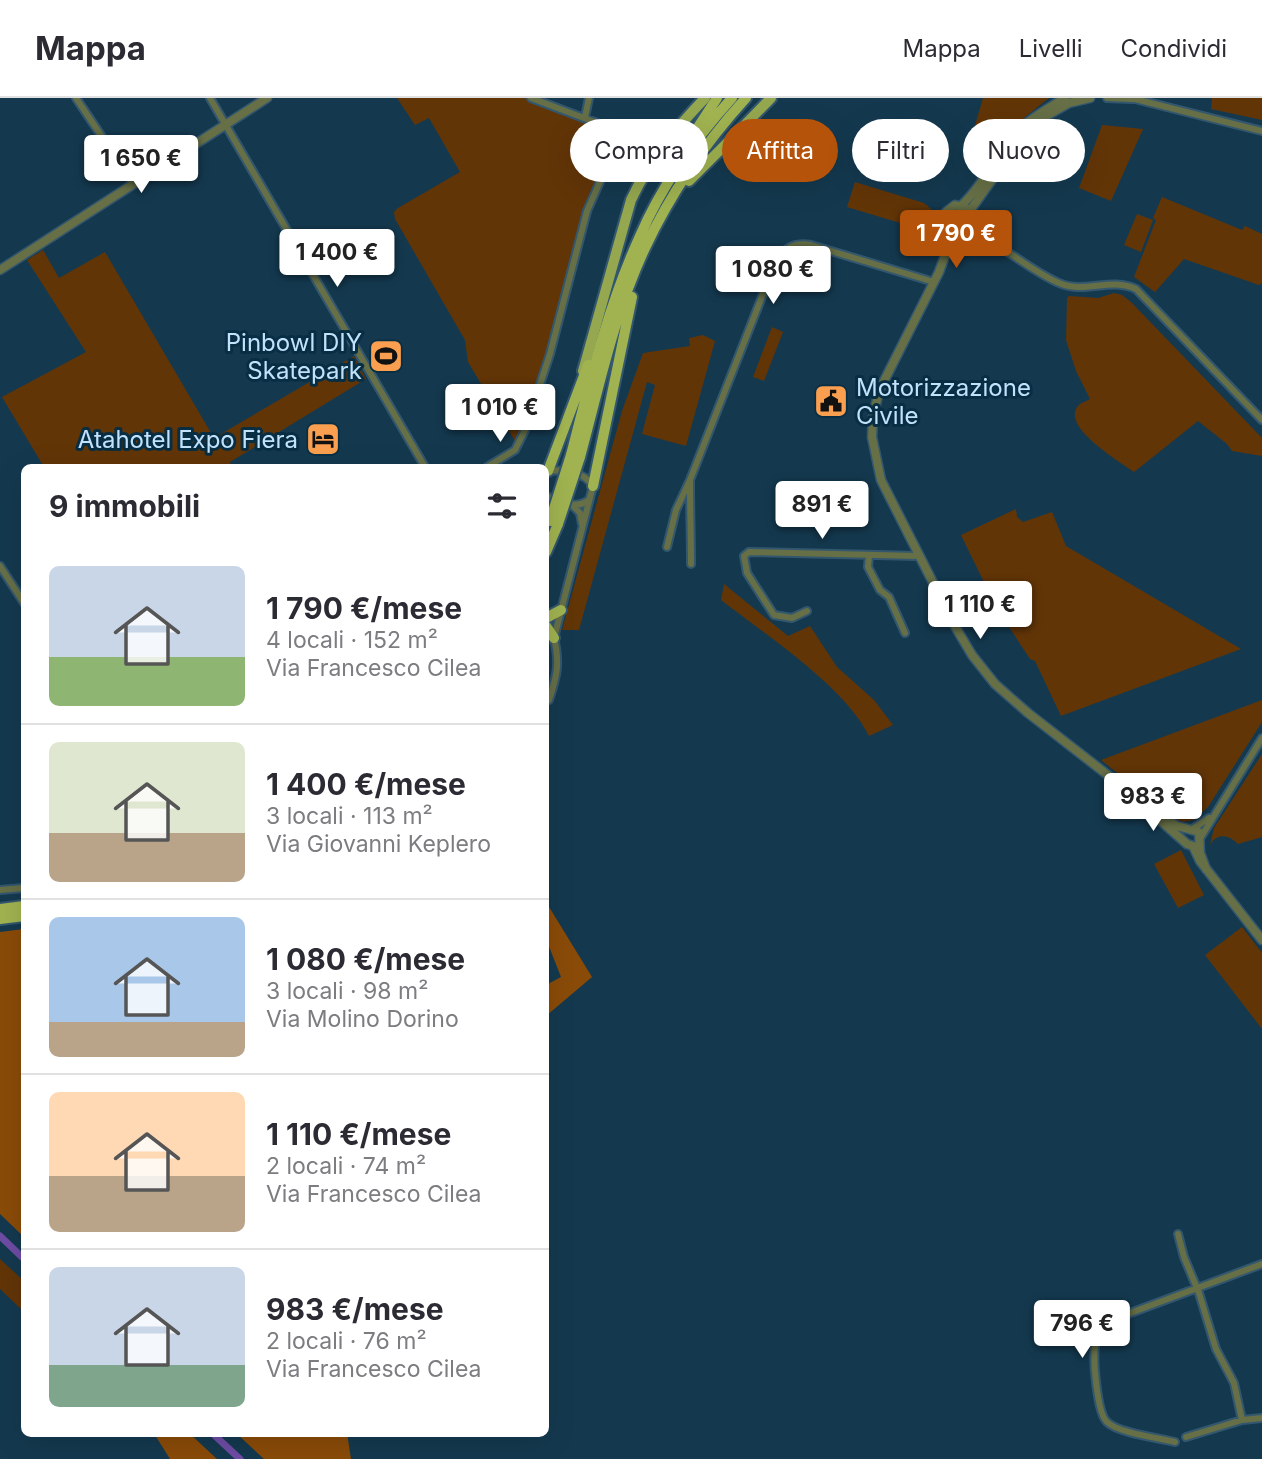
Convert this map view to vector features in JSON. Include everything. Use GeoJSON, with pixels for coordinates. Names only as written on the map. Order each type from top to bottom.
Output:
{"type":"FeatureCollection","features":[{"type":"Feature","properties":{"kind":"highway"},"geometry":{"type":"LineString","coordinates":[[637,243],[641,223],[653,200],[717,98]]}},
{"type":"Feature","properties":{"kind":"highway"},"geometry":{"type":"LineString","coordinates":[[575,456],[597,356],[637,243],[684,159],[732,98]]}},
{"type":"Feature","properties":{"kind":"highway"},"geometry":{"type":"LineString","coordinates":[[551,525],[620,314],[650,239],[699,156],[746,98]]}},
{"type":"Feature","properties":{"kind":"highway"},"geometry":{"type":"LineString","coordinates":[[658,222],[697,171],[722,147]]}},
{"type":"Feature","properties":{"kind":"highway"},"geometry":{"type":"LineString","coordinates":[[593,486],[632,297],[650,239]]}},
{"type":"Feature","properties":{"kind":"highway"},"geometry":{"type":"LineString","coordinates":[[549,467],[613,291],[629,262]]}},
{"type":"Feature","properties":{"kind":"highway"},"geometry":{"type":"LineString","coordinates":[[549,616],[561,610]]}},
{"type":"Feature","properties":{"kind":"highway"},"geometry":{"type":"LineString","coordinates":[[549,630],[554,638]]}},
{"type":"Feature","properties":{"kind":"highway"},"geometry":{"type":"LineString","coordinates":[[0,909],[21,906]]}},
{"type":"Feature","properties":{"kind":"highway"},"geometry":{"type":"LineString","coordinates":[[0,919],[21,916]]}},
{"type":"Feature","properties":{"kind":"main road"},"geometry":{"type":"LineString","coordinates":[[576,397],[631,200],[660,147],[705,98]]}},
{"type":"Feature","properties":{"kind":"main road"},"geometry":{"type":"LineString","coordinates":[[751,119],[771,98]]}},
{"type":"Feature","properties":{"kind":"street"},"geometry":{"type":"LineString","coordinates":[[76,98],[132,183]]}},
{"type":"Feature","properties":{"kind":"street"},"geometry":{"type":"LineString","coordinates":[[210,98],[423,464]]}},
{"type":"Feature","properties":{"kind":"street"},"geometry":{"type":"LineString","coordinates":[[0,270],[267,98]]}},
{"type":"Feature","properties":{"kind":"street"},"geometry":{"type":"LineString","coordinates":[[492,464],[512,453],[523,438],[547,362],[587,211],[615,148],[614,137],[608,128],[531,98]]}},
{"type":"Feature","properties":{"kind":"street"},"geometry":{"type":"LineString","coordinates":[[585,117],[589,98]]}},
{"type":"Feature","properties":{"kind":"street"},"geometry":{"type":"LineString","coordinates":[[950,245],[946,212],[952,206],[962,205],[1018,132],[1032,119],[1065,98]]}},
{"type":"Feature","properties":{"kind":"street"},"geometry":{"type":"LineString","coordinates":[[1090,98],[1079,99],[1052,113],[1026,132],[950,245],[934,282],[885,375],[872,421],[873,448],[880,480],[918,556],[964,643],[995,684],[1028,713],[1146,804],[1171,822],[1199,832],[1195,855],[1262,940]]}},
{"type":"Feature","properties":{"kind":"street"},"geometry":{"type":"LineString","coordinates":[[1107,98],[1132,98],[1262,131]]}},
{"type":"Feature","properties":{"kind":"street"},"geometry":{"type":"LineString","coordinates":[[962,205],[983,239]]}},
{"type":"Feature","properties":{"kind":"street"},"geometry":{"type":"LineString","coordinates":[[949,227],[983,239],[1060,284],[1119,284],[1136,289],[1262,417]]}},
{"type":"Feature","properties":{"kind":"street"},"geometry":{"type":"LineString","coordinates":[[667,547],[674,520],[776,261],[787,248],[800,244],[811,245],[934,282]]}},
{"type":"Feature","properties":{"kind":"street"},"geometry":{"type":"LineString","coordinates":[[549,472],[561,470],[583,476],[591,481],[593,486],[554,638],[558,659],[549,700]]}},
{"type":"Feature","properties":{"kind":"street"},"geometry":{"type":"LineString","coordinates":[[690,480],[693,544],[691,564]]}},
{"type":"Feature","properties":{"kind":"street"},"geometry":{"type":"LineString","coordinates":[[549,497],[572,505],[582,505],[590,498]]}},
{"type":"Feature","properties":{"kind":"street"},"geometry":{"type":"LineString","coordinates":[[572,505],[580,513],[583,525]]}},
{"type":"Feature","properties":{"kind":"street"},"geometry":{"type":"LineString","coordinates":[[674,520],[690,522]]}},
{"type":"Feature","properties":{"kind":"street"},"geometry":{"type":"LineString","coordinates":[[807,611],[792,618],[774,615],[747,573],[744,556],[749,552],[918,556]]}},
{"type":"Feature","properties":{"kind":"street"},"geometry":{"type":"LineString","coordinates":[[869,556],[868,567],[880,590],[889,597],[905,633]]}},
{"type":"Feature","properties":{"kind":"street"},"geometry":{"type":"LineString","coordinates":[[0,566],[21,598]]}},
{"type":"Feature","properties":{"kind":"street"},"geometry":{"type":"LineString","coordinates":[[1198,842],[1262,738]]}},
{"type":"Feature","properties":{"kind":"street"},"geometry":{"type":"LineString","coordinates":[[1146,804],[1187,844],[1198,842]]}},
{"type":"Feature","properties":{"kind":"street"},"geometry":{"type":"LineString","coordinates":[[1184,839],[1191,829],[1213,814]]}},
{"type":"Feature","properties":{"kind":"street"},"geometry":{"type":"LineString","coordinates":[[0,890],[21,888]]}},
{"type":"Feature","properties":{"kind":"street"},"geometry":{"type":"LineString","coordinates":[[1178,1234],[1216,1349],[1234,1382],[1242,1420]]}},
{"type":"Feature","properties":{"kind":"street"},"geometry":{"type":"LineString","coordinates":[[1175,1442],[1117,1429],[1107,1422],[1100,1412],[1094,1350],[1098,1332],[1106,1322],[1262,1264]]}},
{"type":"Feature","properties":{"kind":"street"},"geometry":{"type":"LineString","coordinates":[[1186,1437],[1242,1420],[1262,1418]]}},
{"type":"Feature","properties":{"kind":"shaded area"},"geometry":{"type":"Polygon","coordinates":[[[397,98],[531,98],[586,119],[570,119],[570,182],[598,182],[550,354],[518,446],[468,362],[465,340],[395,219],[394,212],[398,208],[460,172],[429,118],[415,125],[397,98]]]}},
{"type":"Feature","properties":{"kind":"shaded area"},"geometry":{"type":"Polygon","coordinates":[[[983,98],[1049,98],[1023,119],[977,119],[983,98]]]}},
{"type":"Feature","properties":{"kind":"shaded area"},"geometry":{"type":"Polygon","coordinates":[[[1212,98],[1262,98],[1262,120],[1211,109],[1212,98]]]}},
{"type":"Feature","properties":{"kind":"shaded area"},"geometry":{"type":"Polygon","coordinates":[[[1102,125],[1143,129],[1111,201],[1079,188],[1081,182],[1085,182],[1085,172],[1102,125]]]}},
{"type":"Feature","properties":{"kind":"shaded area"},"geometry":{"type":"Polygon","coordinates":[[[855,182],[924,203],[931,209],[933,219],[926,227],[917,228],[847,207],[855,182]]]}},
{"type":"Feature","properties":{"kind":"shaded area"},"geometry":{"type":"Polygon","coordinates":[[[1162,197],[1242,230],[1245,226],[1262,234],[1262,283],[1259,285],[1184,259],[1155,292],[1134,277],[1162,197]]]}},
{"type":"Feature","properties":{"kind":"shaded area"},"geometry":{"type":"Polygon","coordinates":[[[1137,214],[1153,220],[1141,252],[1124,245],[1137,214]]]}},
{"type":"Feature","properties":{"kind":"shaded area"},"geometry":{"type":"Polygon","coordinates":[[[43,250],[59,278],[105,252],[214,438],[354,356],[366,379],[230,462],[231,464],[42,464],[2,397],[86,352],[27,260],[43,250]]]}},
{"type":"Feature","properties":{"kind":"shaded area"},"geometry":{"type":"Polygon","coordinates":[[[1114,293],[1131,302],[1262,438],[1262,456],[1232,451],[1198,421],[1134,472],[1105,452],[1083,432],[1075,413],[1080,404],[1090,399],[1076,371],[1066,340],[1067,298],[1098,298],[1114,293]]]}},
{"type":"Feature","properties":{"kind":"shaded area"},"geometry":{"type":"Polygon","coordinates":[[[772,327],[783,332],[764,381],[753,377],[772,327]]]}},
{"type":"Feature","properties":{"kind":"shaded area"},"geometry":{"type":"Polygon","coordinates":[[[703,335],[715,341],[686,446],[642,434],[655,385],[647,382],[579,630],[562,630],[622,411],[643,353],[690,346],[689,338],[703,335]]]}},
{"type":"Feature","properties":{"kind":"shaded area"},"geometry":{"type":"Polygon","coordinates":[[[1016,509],[1017,517],[1023,522],[1052,512],[1066,546],[1241,649],[1061,716],[1035,661],[1030,659],[997,609],[961,535],[1016,509]]]}},
{"type":"Feature","properties":{"kind":"shaded area"},"geometry":{"type":"Polygon","coordinates":[[[724,584],[788,636],[810,626],[837,667],[874,700],[893,725],[869,736],[858,718],[823,681],[721,600],[724,584]]]}},
{"type":"Feature","properties":{"kind":"shaded area"},"geometry":{"type":"Polygon","coordinates":[[[1262,700],[1262,722],[1208,807],[1194,820],[1183,822],[1173,818],[1101,760],[1262,700]]]}},
{"type":"Feature","properties":{"kind":"shaded area"},"geometry":{"type":"Polygon","coordinates":[[[1262,754],[1262,837],[1238,844],[1227,837],[1220,837],[1210,845],[1214,828],[1262,754]]]}},
{"type":"Feature","properties":{"kind":"shaded area"},"geometry":{"type":"Polygon","coordinates":[[[1181,850],[1204,895],[1178,908],[1154,864],[1181,850]]]}},
{"type":"Feature","properties":{"kind":"shaded area"},"geometry":{"type":"Polygon","coordinates":[[[549,907],[592,977],[549,1013],[549,983],[561,977],[549,947],[549,907]]]}},
{"type":"Feature","properties":{"kind":"shaded area"},"geometry":{"type":"Polygon","coordinates":[[[1242,927],[1262,953],[1262,1029],[1205,955],[1242,927]]]}},
{"type":"Feature","properties":{"kind":"shaded area"},"geometry":{"type":"Polygon","coordinates":[[[21,929],[21,1234],[0,1214],[0,932],[21,929]]]}},
{"type":"Feature","properties":{"kind":"shaded area"},"geometry":{"type":"Polygon","coordinates":[[[0,1259],[21,1278],[21,1309],[0,1289],[0,1259]]]}},
{"type":"Feature","properties":{"kind":"shaded area"},"geometry":{"type":"Polygon","coordinates":[[[156,1437],[193,1437],[217,1459],[170,1459],[156,1437]]]}},
{"type":"Feature","properties":{"kind":"shaded area"},"geometry":{"type":"Polygon","coordinates":[[[240,1437],[348,1437],[351,1459],[264,1459],[240,1437]]]}},
{"type":"Feature","properties":{"kind":"waterway"},"geometry":{"type":"LineString","coordinates":[[0,1236],[21,1256]]}},
{"type":"Feature","properties":{"kind":"waterway"},"geometry":{"type":"LineString","coordinates":[[216,1437],[240,1459]]}},
{"type":"Feature","properties":{"kind":"place","name":"Pinbowl DIY Skatepark"},"geometry":{"type":"Point","coordinates":[386,356]}},
{"type":"Feature","properties":{"kind":"place","name":"Motorizzazione Civile"},"geometry":{"type":"Point","coordinates":[831,401]}},
{"type":"Feature","properties":{"kind":"place","name":"Atahotel Expo Fiera"},"geometry":{"type":"Point","coordinates":[323,439]}}]}
